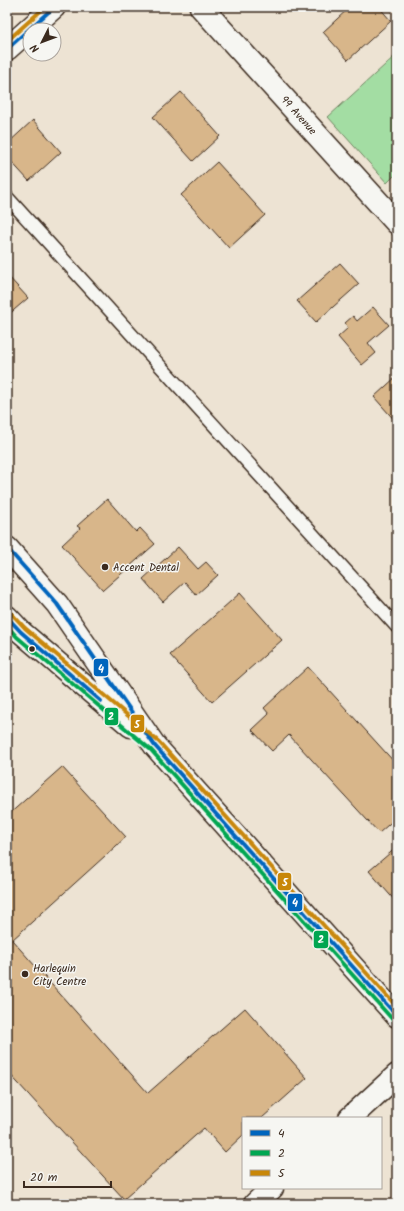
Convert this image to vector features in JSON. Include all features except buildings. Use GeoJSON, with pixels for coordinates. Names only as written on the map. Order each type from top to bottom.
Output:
{"type":"FeatureCollection","features":[{"type":"Feature","properties":{"kind":"main road"},"geometry":{"type":"LineString","coordinates":[[7,50],[54,7]]}},
{"type":"Feature","properties":{"kind":"main road","name":"99 Avenue"},"geometry":{"type":"LineString","coordinates":[[200,7],[397,223]]}},
{"type":"Feature","properties":{"kind":"main road"},"geometry":{"type":"LineString","coordinates":[[7,548],[57,604],[155,746],[397,1016]]}},
{"type":"Feature","properties":{"kind":"main road"},"geometry":{"type":"LineString","coordinates":[[7,616],[21,632],[155,746]]}},
{"type":"Feature","properties":{"kind":"main road"},"geometry":{"type":"LineString","coordinates":[[351,1117],[397,1075]]}},
{"type":"Feature","properties":{"kind":"main road"},"geometry":{"type":"LineString","coordinates":[[255,1204],[271,1189]]}},
{"type":"Feature","properties":{"kind":"lane"},"geometry":{"type":"LineString","coordinates":[[7,197],[397,627]]}},
{"type":"Feature","properties":{"kind":"green space"},"geometry":{"type":"Polygon","coordinates":[[[397,54],[397,173],[387,183],[328,117],[397,54]]]}},
{"type":"Feature","properties":{"kind":"transit line","name":"5"},"geometry":{"type":"LineString","coordinates":[[7,41],[45,7]]}},
{"type":"Feature","properties":{"kind":"transit line","name":"4"},"geometry":{"type":"LineString","coordinates":[[7,49],[54,7]]}},
{"type":"Feature","properties":{"kind":"transit line","name":"4"},"geometry":{"type":"LineString","coordinates":[[7,548],[57,604],[155,746],[397,1016]]}},
{"type":"Feature","properties":{"kind":"transit line","name":"5"},"geometry":{"type":"LineString","coordinates":[[11,613],[25,628],[159,742],[397,1007]]}},
{"type":"Feature","properties":{"kind":"transit line","name":"4"},"geometry":{"type":"LineString","coordinates":[[7,617],[21,632],[101,701]]}},
{"type":"Feature","properties":{"kind":"transit line","name":"2"},"geometry":{"type":"LineString","coordinates":[[7,626],[17,637],[151,750],[393,1020]]}},
{"type":"Feature","properties":{"kind":"place","name":"Accent Dental"},"geometry":{"type":"Point","coordinates":[105,567]}},
{"type":"Feature","properties":{"kind":"place","name":"Harlequin City Centre"},"geometry":{"type":"Point","coordinates":[25,974]}}]}
